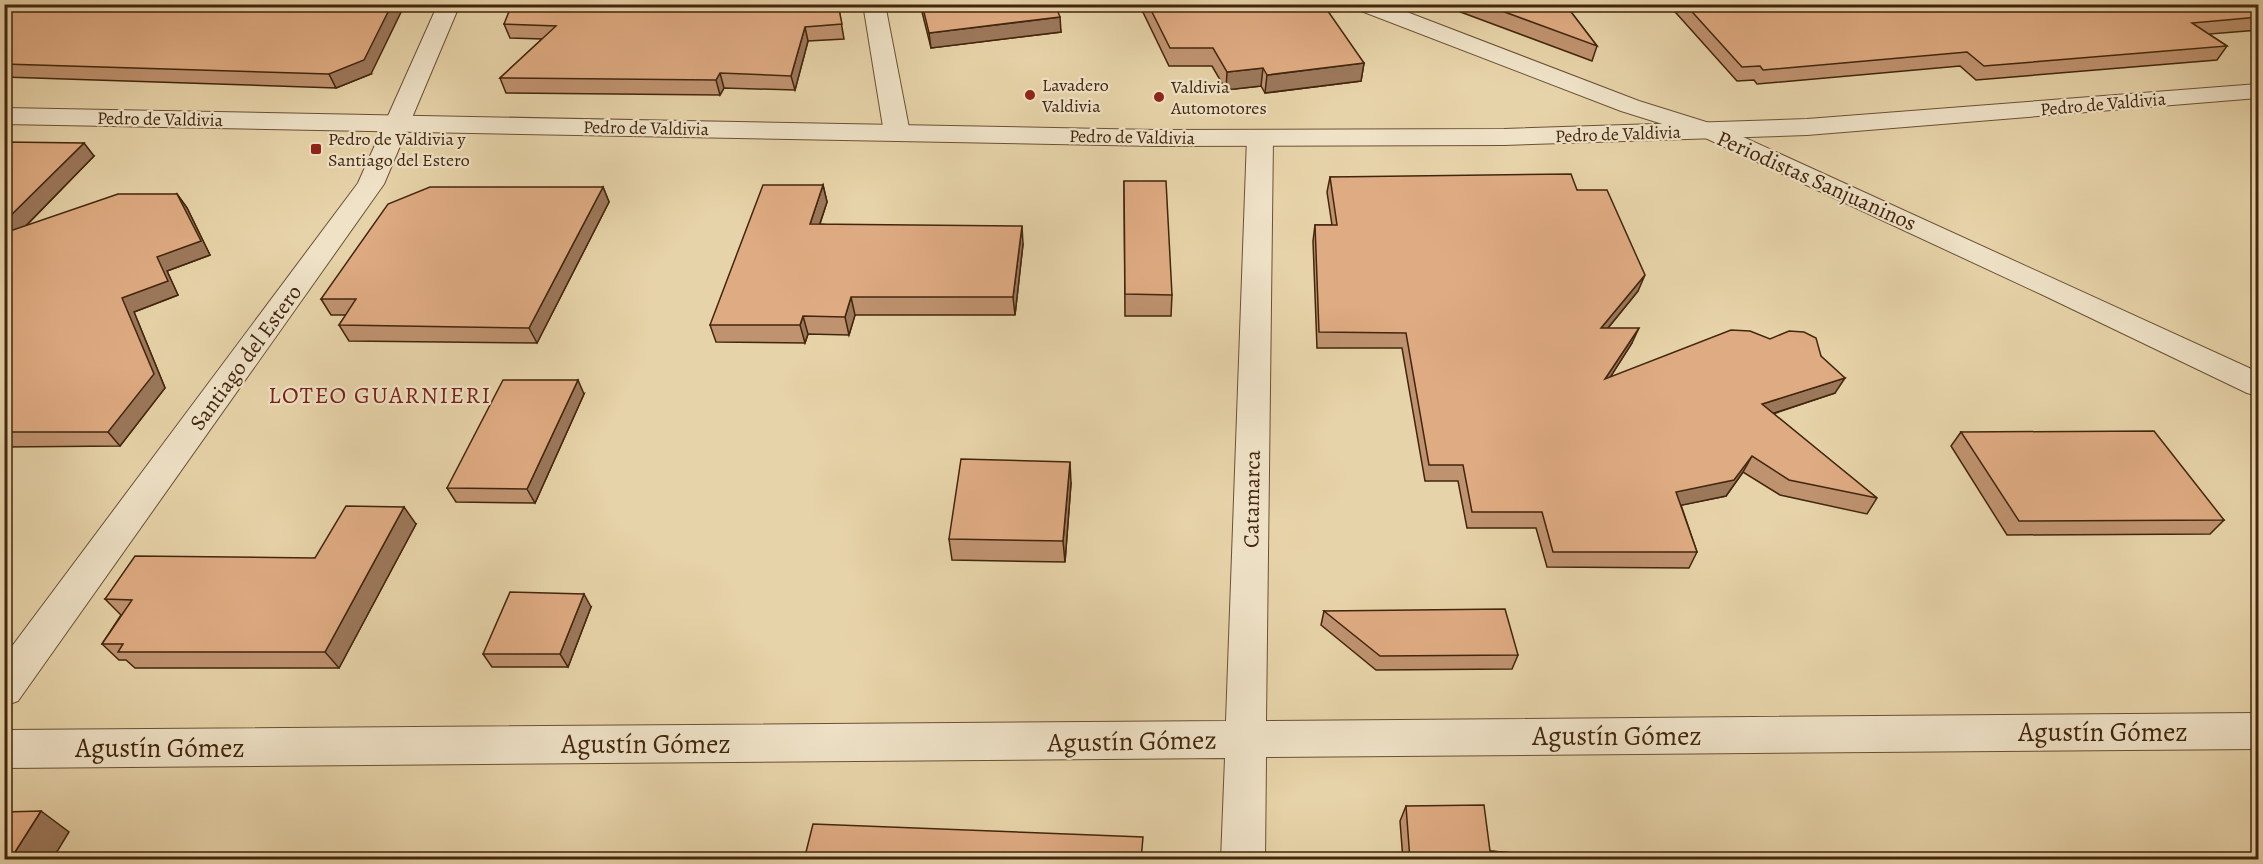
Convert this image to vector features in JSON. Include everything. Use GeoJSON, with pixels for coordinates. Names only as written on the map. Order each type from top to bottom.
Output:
{"type":"FeatureCollection","features":[{"type":"Feature","properties":{"kind":"street","name":"Santiago del Estero"},"geometry":{"type":"LineString","coordinates":[[4,689],[371,184],[449,4]]}},
{"type":"Feature","properties":{"kind":"street"},"geometry":{"type":"LineString","coordinates":[[874,4],[897,133]]}},
{"type":"Feature","properties":{"kind":"street","name":"Periodistas Sanjuaninos"},"geometry":{"type":"LineString","coordinates":[[1364,4],[1630,106],[1710,131],[2259,385]]}},
{"type":"Feature","properties":{"kind":"street","name":"Pedro de Valdivia"},"geometry":{"type":"LineString","coordinates":[[4,116],[897,133],[1260,138],[1504,137],[1710,131],[1956,116],[2259,91]]}},
{"type":"Feature","properties":{"kind":"street","name":"Catamarca"},"geometry":{"type":"LineString","coordinates":[[1243,860],[1260,138]]}},
{"type":"Feature","properties":{"kind":"street","name":"Agustín Gómez"},"geometry":{"type":"LineString","coordinates":[[4,749],[2259,731]]}},
{"type":"Feature","properties":{"kind":"building"},"geometry":{"type":"Polygon","coordinates":[[[4,4],[392,4],[364,60],[329,74],[4,64],[4,4]]]}},
{"type":"Feature","properties":{"kind":"building"},"geometry":{"type":"Polygon","coordinates":[[[512,4],[838,4],[842,24],[805,27],[791,76],[720,73],[716,80],[500,78],[556,26],[504,24],[512,4]]]}},
{"type":"Feature","properties":{"kind":"building"},"geometry":{"type":"Polygon","coordinates":[[[922,4],[1055,4],[1060,17],[929,33],[922,4]]]}},
{"type":"Feature","properties":{"kind":"building"},"geometry":{"type":"Polygon","coordinates":[[[1148,4],[1232,4],[1234,8],[1265,4],[1323,4],[1364,63],[1267,75],[1263,68],[1227,72],[1213,48],[1170,48],[1148,4]]]}},
{"type":"Feature","properties":{"kind":"building"},"geometry":{"type":"Polygon","coordinates":[[[1483,4],[1565,4],[1597,46],[1483,4]]]}},
{"type":"Feature","properties":{"kind":"building"},"geometry":{"type":"Polygon","coordinates":[[[1685,4],[2257,4],[2259,17],[2192,23],[2227,46],[1984,66],[1967,52],[1763,70],[1760,66],[1742,67],[1685,4]]]}},
{"type":"Feature","properties":{"kind":"building"},"geometry":{"type":"Polygon","coordinates":[[[4,142],[84,143],[4,222],[4,142]]]}},
{"type":"Feature","properties":{"kind":"building"},"geometry":{"type":"Polygon","coordinates":[[[1571,174],[1577,190],[1607,190],[1645,275],[1601,328],[1639,328],[1605,379],[1731,330],[1750,331],[1770,339],[1789,331],[1804,332],[1816,338],[1821,356],[1845,378],[1762,404],[1877,498],[1789,480],[1752,456],[1734,480],[1676,492],[1697,552],[1553,552],[1542,512],[1472,512],[1463,465],[1429,465],[1406,333],[1319,332],[1315,225],[1337,225],[1330,177],[1571,174]]]}},
{"type":"Feature","properties":{"kind":"building"},"geometry":{"type":"Polygon","coordinates":[[[1124,181],[1166,181],[1172,295],[1125,294],[1124,181]]]}},
{"type":"Feature","properties":{"kind":"building"},"geometry":{"type":"Polygon","coordinates":[[[763,185],[823,185],[810,224],[1022,226],[1013,297],[851,297],[845,317],[803,316],[800,325],[710,325],[763,185]]]}},
{"type":"Feature","properties":{"kind":"building"},"geometry":{"type":"Polygon","coordinates":[[[430,187],[603,187],[529,328],[339,325],[356,299],[321,299],[388,204],[430,187]]]}},
{"type":"Feature","properties":{"kind":"building"},"geometry":{"type":"Polygon","coordinates":[[[118,194],[177,194],[201,241],[157,257],[168,281],[122,298],[154,374],[108,432],[4,432],[4,233],[118,194]]]}},
{"type":"Feature","properties":{"kind":"building"},"geometry":{"type":"Polygon","coordinates":[[[503,380],[578,380],[527,489],[447,488],[503,380]]]}},
{"type":"Feature","properties":{"kind":"building"},"geometry":{"type":"Polygon","coordinates":[[[2154,431],[2224,520],[2019,521],[1961,432],[2154,431]]]}},
{"type":"Feature","properties":{"kind":"building"},"geometry":{"type":"Polygon","coordinates":[[[961,459],[1070,462],[1063,541],[949,539],[961,459]]]}},
{"type":"Feature","properties":{"kind":"building"},"geometry":{"type":"Polygon","coordinates":[[[346,506],[404,507],[325,652],[118,652],[123,644],[102,644],[132,600],[105,599],[135,556],[315,558],[346,506]]]}},
{"type":"Feature","properties":{"kind":"building"},"geometry":{"type":"Polygon","coordinates":[[[510,592],[584,594],[560,654],[483,654],[510,592]]]}},
{"type":"Feature","properties":{"kind":"building"},"geometry":{"type":"Polygon","coordinates":[[[1505,609],[1518,655],[1380,656],[1324,611],[1505,609]]]}},
{"type":"Feature","properties":{"kind":"building"},"geometry":{"type":"Polygon","coordinates":[[[1484,805],[1490,851],[1592,860],[1410,860],[1406,806],[1484,805]]]}},
{"type":"Feature","properties":{"kind":"building"},"geometry":{"type":"Polygon","coordinates":[[[41,811],[10,860],[4,860],[4,812],[41,811]]]}},
{"type":"Feature","properties":{"kind":"building"},"geometry":{"type":"Polygon","coordinates":[[[813,824],[1143,837],[1141,860],[804,860],[813,824]]]}},
{"type":"Feature","properties":{"kind":"building"},"geometry":{"type":"Polygon","coordinates":[[[1359,857],[1390,860],[1359,860],[1359,857]]]}},
{"type":"Feature","properties":{"kind":"place","name":"Lavadero Valdivia"},"geometry":{"type":"Point","coordinates":[1030,95]}},
{"type":"Feature","properties":{"kind":"place","name":"Valdivia Automotores"},"geometry":{"type":"Point","coordinates":[1159,97]}},
{"type":"Feature","properties":{"kind":"place","name":"Pedro de Valdivia y Santiago del Estero"},"geometry":{"type":"Point","coordinates":[316,149]}},
{"type":"Feature","properties":{"kind":"district","name":"LOTEO GUARNIERI"},"geometry":{"type":"Point","coordinates":[380,395]}}]}
